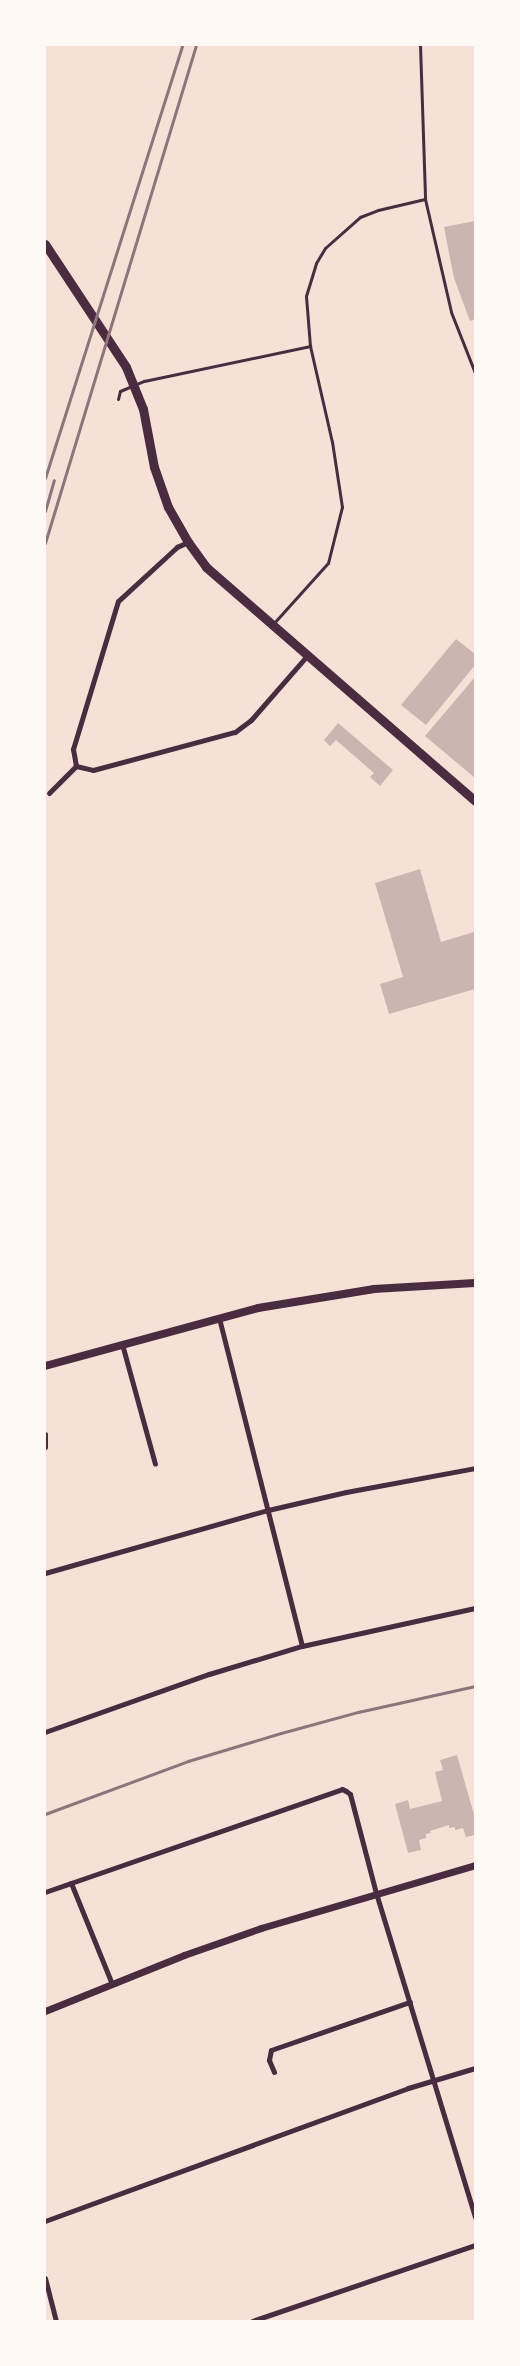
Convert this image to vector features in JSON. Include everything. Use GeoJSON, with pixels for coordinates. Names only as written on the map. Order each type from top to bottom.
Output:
{"type":"FeatureCollection","features":[{"type":"Feature","properties":{"kind":"main road"},"geometry":{"type":"LineString","coordinates":[[45,243],[126,367],[143,409],[154,467],[168,507],[188,542],[206,567],[306,657],[475,801]]}},
{"type":"Feature","properties":{"kind":"main road"},"geometry":{"type":"LineString","coordinates":[[45,1366],[219,1318],[314,1298],[415,1286],[475,1283]]}},
{"type":"Feature","properties":{"kind":"street"},"geometry":{"type":"LineString","coordinates":[[76,766],[73,749],[118,602],[177,547],[188,542]]}},
{"type":"Feature","properties":{"kind":"street"},"geometry":{"type":"LineString","coordinates":[[76,766],[93,770],[235,732],[251,720],[306,657]]}},
{"type":"Feature","properties":{"kind":"street"},"geometry":{"type":"LineString","coordinates":[[49,793],[76,766]]}},
{"type":"Feature","properties":{"kind":"street"},"geometry":{"type":"LineString","coordinates":[[219,1318],[302,1646]]}},
{"type":"Feature","properties":{"kind":"street"},"geometry":{"type":"LineString","coordinates":[[122,1343],[155,1464]]}},
{"type":"Feature","properties":{"kind":"street"},"geometry":{"type":"LineString","coordinates":[[45,1434],[45,1447]]}},
{"type":"Feature","properties":{"kind":"street"},"geometry":{"type":"LineString","coordinates":[[45,1573],[268,1510],[346,1491],[475,1468]]}},
{"type":"Feature","properties":{"kind":"street"},"geometry":{"type":"LineString","coordinates":[[45,1732],[209,1674],[302,1646],[475,1608]]}},
{"type":"Feature","properties":{"kind":"street"},"geometry":{"type":"LineString","coordinates":[[45,1892],[342,1789],[350,1794],[376,1893],[475,2217]]}},
{"type":"Feature","properties":{"kind":"street"},"geometry":{"type":"LineString","coordinates":[[45,2011],[261,1928],[475,1865]]}},
{"type":"Feature","properties":{"kind":"street"},"geometry":{"type":"LineString","coordinates":[[71,1883],[112,1984]]}},
{"type":"Feature","properties":{"kind":"street"},"geometry":{"type":"LineString","coordinates":[[274,2072],[268,2060],[272,2050],[410,2002]]}},
{"type":"Feature","properties":{"kind":"street"},"geometry":{"type":"LineString","coordinates":[[45,2221],[433,2080],[475,2068]]}},
{"type":"Feature","properties":{"kind":"street"},"geometry":{"type":"LineString","coordinates":[[252,2321],[475,2245]]}},
{"type":"Feature","properties":{"kind":"street"},"geometry":{"type":"LineString","coordinates":[[45,2278],[56,2321]]}},
{"type":"Feature","properties":{"kind":"lane"},"geometry":{"type":"LineString","coordinates":[[420,45],[425,199],[451,312],[475,373]]}},
{"type":"Feature","properties":{"kind":"lane"},"geometry":{"type":"LineString","coordinates":[[272,626],[328,563],[342,507],[332,442],[310,346],[306,296],[316,263],[325,248],[360,217],[378,210],[425,199]]}},
{"type":"Feature","properties":{"kind":"lane"},"geometry":{"type":"LineString","coordinates":[[118,399],[120,391],[144,381],[310,346]]}},
{"type":"Feature","properties":{"kind":"building"},"geometry":{"type":"Polygon","coordinates":[[[475,221],[475,319],[470,321],[454,278],[444,227],[475,221]]]}},
{"type":"Feature","properties":{"kind":"building"},"geometry":{"type":"Polygon","coordinates":[[[456,639],[475,654],[475,665],[426,725],[401,705],[456,639]]]}},
{"type":"Feature","properties":{"kind":"building"},"geometry":{"type":"Polygon","coordinates":[[[475,677],[475,778],[425,736],[475,677]]]}},
{"type":"Feature","properties":{"kind":"building"},"geometry":{"type":"Polygon","coordinates":[[[338,723],[393,770],[380,786],[370,777],[374,773],[336,740],[330,746],[324,740],[338,723]]]}},
{"type":"Feature","properties":{"kind":"building"},"geometry":{"type":"Polygon","coordinates":[[[420,869],[441,942],[474,932],[475,989],[389,1014],[380,984],[403,977],[375,883],[420,869]]]}},
{"type":"Feature","properties":{"kind":"building"},"geometry":{"type":"Polygon","coordinates":[[[457,1755],[475,1818],[475,1835],[466,1837],[463,1828],[455,1830],[455,1827],[449,1828],[449,1825],[430,1831],[431,1833],[426,1834],[426,1838],[419,1840],[421,1850],[408,1853],[395,1804],[408,1800],[410,1809],[442,1801],[435,1772],[443,1770],[440,1760],[457,1755]]]}},
{"type":"Feature","properties":{"kind":"railway"},"geometry":{"type":"LineString","coordinates":[[45,478],[182,45]]}},
{"type":"Feature","properties":{"kind":"railway"},"geometry":{"type":"LineString","coordinates":[[45,543],[196,45]]}},
{"type":"Feature","properties":{"kind":"railway"},"geometry":{"type":"LineString","coordinates":[[45,511],[54,480]]}},
{"type":"Feature","properties":{"kind":"railway"},"geometry":{"type":"LineString","coordinates":[[45,1814],[188,1761],[281,1733],[358,1712],[475,1686]]}}]}
